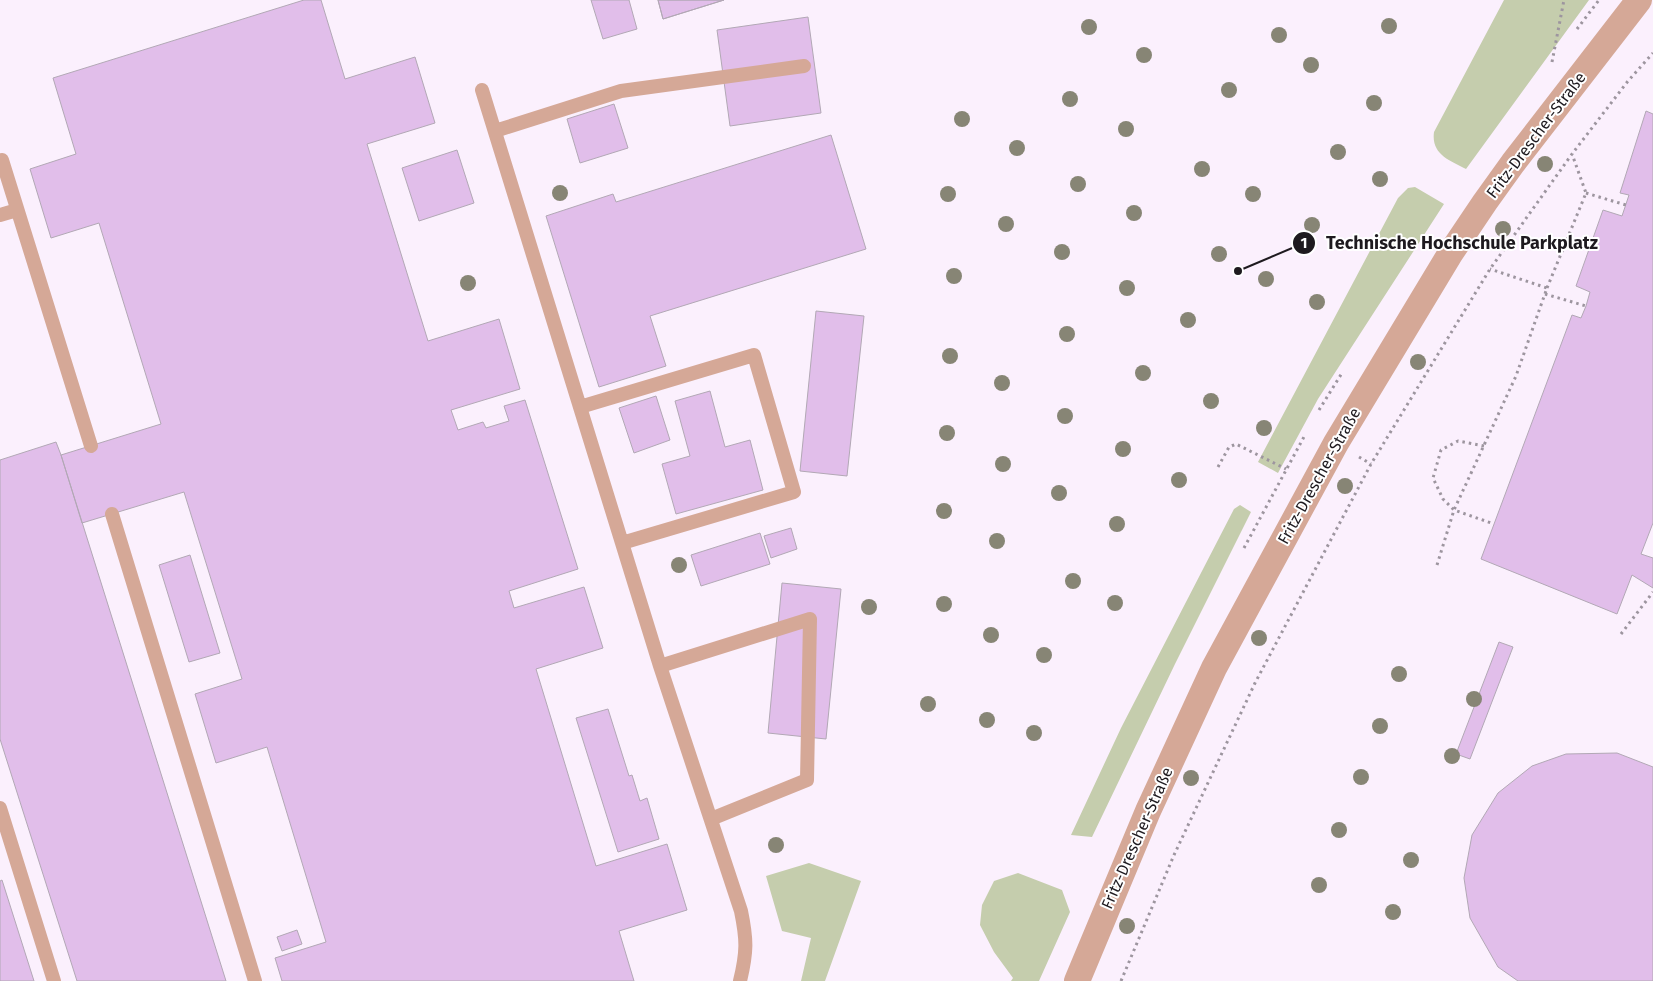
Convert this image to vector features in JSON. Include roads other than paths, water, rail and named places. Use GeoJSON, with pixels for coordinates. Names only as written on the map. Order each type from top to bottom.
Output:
{"type":"FeatureCollection","features":[{"type":"Feature","properties":{"kind":"street","name":"Fritz-Drescher-Straße"},"geometry":{"type":"LineString","coordinates":[[1077,981],[1148,811],[1214,668],[1336,443],[1450,254],[1485,202],[1513,163],[1641,5]]}},
{"type":"Feature","properties":{"kind":"lane"},"geometry":{"type":"LineString","coordinates":[[494,131],[621,91],[804,66]]}},
{"type":"Feature","properties":{"kind":"lane"},"geometry":{"type":"LineString","coordinates":[[482,90],[660,666],[741,911],[746,935],[746,958],[740,981]]}},
{"type":"Feature","properties":{"kind":"lane"},"geometry":{"type":"LineString","coordinates":[[2,160],[91,446]]}},
{"type":"Feature","properties":{"kind":"lane"},"geometry":{"type":"LineString","coordinates":[[0,215],[18,210]]}},
{"type":"Feature","properties":{"kind":"lane"},"geometry":{"type":"LineString","coordinates":[[580,407],[754,355],[794,492],[622,543]]}},
{"type":"Feature","properties":{"kind":"lane"},"geometry":{"type":"LineString","coordinates":[[112,514],[256,981]]}},
{"type":"Feature","properties":{"kind":"lane"},"geometry":{"type":"LineString","coordinates":[[660,666],[810,619],[807,780],[711,819]]}},
{"type":"Feature","properties":{"kind":"lane"},"geometry":{"type":"LineString","coordinates":[[0,808],[54,981]]}},
{"type":"Feature","properties":{"kind":"place","name":"Technische Hochschule Parkplatz"},"geometry":{"type":"Point","coordinates":[1238,271]}}]}
